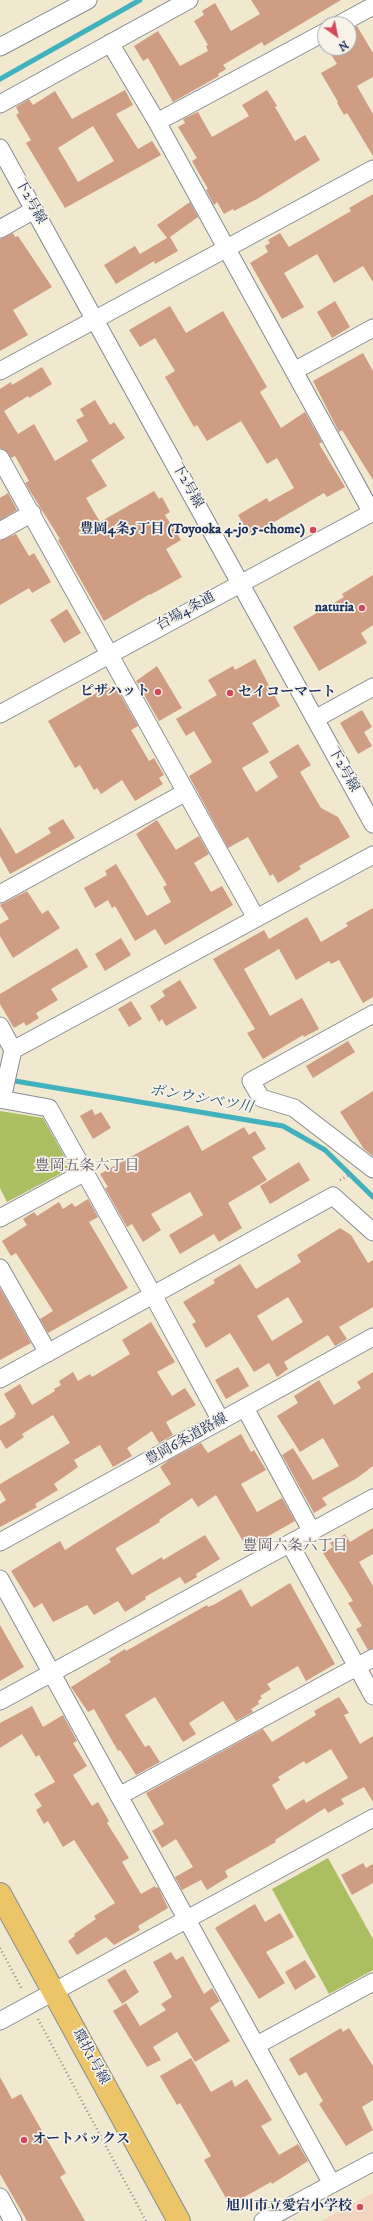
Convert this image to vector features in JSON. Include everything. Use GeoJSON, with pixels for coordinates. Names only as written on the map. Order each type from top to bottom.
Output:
{"type":"FeatureCollection","features":[{"type":"Feature","properties":{"kind":"main road","name":"環状1号線"},"geometry":{"type":"LineString","coordinates":[[0,1894],[179,2221]]}},
{"type":"Feature","properties":{"kind":"street"},"geometry":{"type":"LineString","coordinates":[[0,47],[88,0]]}},
{"type":"Feature","properties":{"kind":"street"},"geometry":{"type":"LineString","coordinates":[[0,104],[189,0]]}},
{"type":"Feature","properties":{"kind":"street"},"geometry":{"type":"LineString","coordinates":[[355,16],[373,6]]}},
{"type":"Feature","properties":{"kind":"street"},"geometry":{"type":"LineString","coordinates":[[157,122],[317,36]]}},
{"type":"Feature","properties":{"kind":"street"},"geometry":{"type":"LineString","coordinates":[[110,43],[157,122],[372,512]]}},
{"type":"Feature","properties":{"kind":"street","name":"下2号線"},"geometry":{"type":"LineString","coordinates":[[0,148],[373,824]]}},
{"type":"Feature","properties":{"kind":"street"},"geometry":{"type":"LineString","coordinates":[[0,371],[373,169]]}},
{"type":"Feature","properties":{"kind":"street"},"geometry":{"type":"LineString","coordinates":[[0,229],[34,210]]}},
{"type":"Feature","properties":{"kind":"street"},"geometry":{"type":"LineString","coordinates":[[294,371],[373,328]]}},
{"type":"Feature","properties":{"kind":"street"},"geometry":{"type":"LineString","coordinates":[[0,458],[32,513],[256,918]]}},
{"type":"Feature","properties":{"kind":"street","name":"台場4条通"},"geometry":{"type":"LineString","coordinates":[[0,714],[372,512]]}},
{"type":"Feature","properties":{"kind":"street"},"geometry":{"type":"LineString","coordinates":[[0,531],[32,513]]}},
{"type":"Feature","properties":{"kind":"street"},"geometry":{"type":"LineString","coordinates":[[315,719],[373,687]]}},
{"type":"Feature","properties":{"kind":"street"},"geometry":{"type":"LineString","coordinates":[[0,894],[186,792]]}},
{"type":"Feature","properties":{"kind":"street"},"geometry":{"type":"LineString","coordinates":[[12,1056],[256,918],[373,855]]}},
{"type":"Feature","properties":{"kind":"street"},"geometry":{"type":"LineString","coordinates":[[373,1014],[251,1081],[262,1098],[294,1108],[373,1169]]}},
{"type":"Feature","properties":{"kind":"street"},"geometry":{"type":"LineString","coordinates":[[0,1026],[12,1056],[2,1095],[49,1108],[221,1421]]}},
{"type":"Feature","properties":{"kind":"street"},"geometry":{"type":"LineString","coordinates":[[0,1218],[85,1172]]}},
{"type":"Feature","properties":{"kind":"street"},"geometry":{"type":"LineString","coordinates":[[0,1379],[333,1196],[373,1232]]}},
{"type":"Feature","properties":{"kind":"street"},"geometry":{"type":"LineString","coordinates":[[0,1268],[48,1353]]}},
{"type":"Feature","properties":{"kind":"street","name":"豊岡6条道路線"},"geometry":{"type":"LineString","coordinates":[[0,1542],[373,1337]]}},
{"type":"Feature","properties":{"kind":"street"},"geometry":{"type":"LineString","coordinates":[[245,1408],[312,1532]]}},
{"type":"Feature","properties":{"kind":"street"},"geometry":{"type":"LineString","coordinates":[[0,1702],[373,1498]]}},
{"type":"Feature","properties":{"kind":"street"},"geometry":{"type":"LineString","coordinates":[[290,1544],[373,1696]]}},
{"type":"Feature","properties":{"kind":"street"},"geometry":{"type":"LineString","coordinates":[[0,1579],[332,2184]]}},
{"type":"Feature","properties":{"kind":"street"},"geometry":{"type":"LineString","coordinates":[[120,1796],[373,1658]]}},
{"type":"Feature","properties":{"kind":"street"},"geometry":{"type":"LineString","coordinates":[[0,2021],[30,2004],[54,1993],[373,1818]]}},
{"type":"Feature","properties":{"kind":"street"},"geometry":{"type":"LineString","coordinates":[[257,2045],[373,1982]]}},
{"type":"Feature","properties":{"kind":"street"},"geometry":{"type":"LineString","coordinates":[[263,2221],[373,2162]]}},
{"type":"Feature","properties":{"kind":"street"},"geometry":{"type":"LineString","coordinates":[[0,2197],[13,2221]]}},
{"type":"Feature","properties":{"kind":"path"},"geometry":{"type":"LineString","coordinates":[[336,1182],[356,1172]]}},
{"type":"Feature","properties":{"kind":"path"},"geometry":{"type":"LineString","coordinates":[[0,1948],[146,2221]]}},
{"type":"Feature","properties":{"kind":"shaded area","name":"旭川市立愛宕小学校"},"geometry":{"type":"Polygon","coordinates":[[[373,2193],[373,2221],[321,2221],[373,2193]]]}},
{"type":"Feature","properties":{"kind":"green space"},"geometry":{"type":"Polygon","coordinates":[[[0,1111],[43,1118],[71,1168],[7,1202],[0,1188],[0,1111]]]}},
{"type":"Feature","properties":{"kind":"green space"},"geometry":{"type":"Polygon","coordinates":[[[328,1858],[373,1939],[373,1970],[329,1994],[272,1889],[328,1858]]]}},
{"type":"Feature","properties":{"kind":"building"},"geometry":{"type":"Polygon","coordinates":[[[251,0],[341,0],[264,46],[262,42],[223,65],[226,69],[218,74],[219,76],[173,102],[148,58],[143,61],[134,46],[158,31],[180,66],[208,51],[206,46],[208,45],[194,21],[204,15],[202,11],[215,3],[231,31],[260,14],[251,0]]]}},
{"type":"Feature","properties":{"kind":"building"},"geometry":{"type":"Polygon","coordinates":[[[357,26],[373,53],[373,77],[357,86],[373,114],[373,156],[347,113],[344,115],[321,73],[337,64],[332,56],[357,56],[357,26]]]}},
{"type":"Feature","properties":{"kind":"building"},"geometry":{"type":"Polygon","coordinates":[[[125,90],[133,105],[116,114],[138,149],[152,141],[161,155],[65,208],[26,143],[31,140],[16,115],[19,113],[16,107],[29,99],[33,105],[55,91],[72,119],[125,90]],[[93,126],[58,148],[78,182],[114,161],[93,126]]]}},
{"type":"Feature","properties":{"kind":"building"},"geometry":{"type":"Polygon","coordinates":[[[267,90],[295,141],[305,135],[320,160],[257,199],[234,211],[233,209],[224,214],[217,202],[214,205],[206,190],[208,189],[192,161],[197,158],[178,127],[185,123],[183,119],[198,112],[212,137],[249,116],[242,105],[267,90]]]}},
{"type":"Feature","properties":{"kind":"building"},"geometry":{"type":"Polygon","coordinates":[[[373,194],[373,282],[363,266],[334,283],[317,254],[284,273],[304,307],[282,319],[250,263],[268,252],[265,246],[270,243],[268,240],[280,233],[289,247],[351,211],[349,208],[373,194]]]}},
{"type":"Feature","properties":{"kind":"building"},"geometry":{"type":"Polygon","coordinates":[[[190,202],[198,217],[170,237],[178,251],[155,264],[154,261],[116,284],[104,265],[135,246],[140,254],[167,238],[157,225],[190,202]]]}},
{"type":"Feature","properties":{"kind":"building"},"geometry":{"type":"Polygon","coordinates":[[[13,233],[15,237],[18,236],[52,287],[13,310],[28,335],[0,351],[0,239],[13,233]]]}},
{"type":"Feature","properties":{"kind":"building"},"geometry":{"type":"Polygon","coordinates":[[[335,301],[350,327],[332,338],[317,312],[335,301]]]}},
{"type":"Feature","properties":{"kind":"building"},"geometry":{"type":"Polygon","coordinates":[[[170,306],[186,333],[223,311],[267,387],[260,392],[281,428],[305,412],[322,442],[319,444],[345,487],[327,497],[324,493],[250,536],[238,515],[267,498],[269,502],[294,488],[277,458],[267,464],[241,421],[207,441],[197,425],[194,427],[165,377],[175,371],[155,338],[140,347],[129,330],[170,306]]]}},
{"type":"Feature","properties":{"kind":"building"},"geometry":{"type":"Polygon","coordinates":[[[363,353],[373,371],[373,480],[342,430],[339,432],[313,381],[363,353]]]}},
{"type":"Feature","properties":{"kind":"building"},"geometry":{"type":"Polygon","coordinates":[[[42,367],[52,384],[29,398],[28,396],[4,411],[18,434],[34,424],[55,461],[88,441],[76,420],[84,416],[80,409],[95,400],[110,425],[114,422],[125,438],[91,460],[107,486],[86,498],[100,522],[154,491],[159,499],[162,497],[170,512],[165,515],[181,540],[166,549],[182,577],[104,621],[58,540],[60,539],[25,483],[29,481],[15,456],[11,458],[5,450],[0,448],[0,389],[11,382],[12,385],[42,367]]]}},
{"type":"Feature","properties":{"kind":"building"},"geometry":{"type":"Polygon","coordinates":[[[8,493],[17,510],[0,520],[0,498],[8,493]]]}},
{"type":"Feature","properties":{"kind":"building"},"geometry":{"type":"Polygon","coordinates":[[[16,534],[29,556],[34,553],[51,582],[32,593],[29,588],[0,605],[0,541],[16,534]]]}},
{"type":"Feature","properties":{"kind":"building"},"geometry":{"type":"Polygon","coordinates":[[[373,575],[373,625],[361,633],[367,643],[319,671],[293,627],[344,597],[342,594],[373,575]]]}},
{"type":"Feature","properties":{"kind":"building"},"geometry":{"type":"Polygon","coordinates":[[[67,609],[81,633],[64,643],[50,620],[67,609]]]}},
{"type":"Feature","properties":{"kind":"building"},"geometry":{"type":"Polygon","coordinates":[[[255,659],[280,706],[252,723],[269,752],[242,768],[256,792],[278,777],[269,762],[298,744],[311,765],[300,772],[321,808],[338,817],[350,837],[299,866],[301,869],[278,883],[273,874],[270,876],[248,837],[228,848],[189,776],[212,762],[194,731],[186,736],[176,719],[217,695],[208,680],[233,666],[235,670],[255,659]]]}},
{"type":"Feature","properties":{"kind":"building","name":"ピザハット"},"geometry":{"type":"Polygon","coordinates":[[[157,666],[182,708],[159,721],[136,681],[157,666]]]}},
{"type":"Feature","properties":{"kind":"building"},"geometry":{"type":"Polygon","coordinates":[[[107,687],[118,691],[138,726],[131,730],[149,761],[154,758],[164,775],[159,778],[163,784],[135,801],[122,780],[101,794],[97,788],[94,790],[80,765],[75,768],[48,721],[107,687]]]}},
{"type":"Feature","properties":{"kind":"building"},"geometry":{"type":"Polygon","coordinates":[[[362,710],[372,727],[364,732],[372,746],[358,754],[340,723],[362,710]]]}},
{"type":"Feature","properties":{"kind":"building"},"geometry":{"type":"Polygon","coordinates":[[[63,819],[75,838],[10,874],[0,856],[0,827],[16,854],[51,833],[48,828],[63,819]]]}},
{"type":"Feature","properties":{"kind":"building"},"geometry":{"type":"Polygon","coordinates":[[[157,820],[176,850],[199,836],[209,854],[194,863],[211,892],[222,886],[233,905],[165,945],[155,929],[135,941],[115,906],[112,908],[108,900],[95,908],[84,888],[107,875],[105,871],[116,864],[147,916],[171,902],[163,887],[167,885],[136,834],[157,820]]]}},
{"type":"Feature","properties":{"kind":"building"},"geometry":{"type":"Polygon","coordinates":[[[27,891],[42,914],[48,910],[60,928],[13,958],[0,936],[0,924],[9,919],[0,905],[27,891]]]}},
{"type":"Feature","properties":{"kind":"building"},"geometry":{"type":"Polygon","coordinates":[[[373,908],[373,997],[363,1003],[339,960],[331,964],[329,961],[296,980],[279,949],[244,969],[270,1016],[302,998],[319,1029],[304,1037],[303,1035],[263,1059],[247,1033],[255,1029],[213,959],[264,930],[269,939],[307,917],[321,942],[348,926],[346,923],[373,908]]]}},
{"type":"Feature","properties":{"kind":"building"},"geometry":{"type":"Polygon","coordinates":[[[121,938],[131,955],[105,971],[95,954],[121,938]]]}},
{"type":"Feature","properties":{"kind":"building"},"geometry":{"type":"Polygon","coordinates":[[[77,948],[88,967],[51,989],[58,1000],[36,1013],[39,1018],[26,1026],[24,1022],[14,1028],[0,1004],[0,994],[77,948]]]}},
{"type":"Feature","properties":{"kind":"building"},"geometry":{"type":"Polygon","coordinates":[[[180,980],[197,1008],[166,1026],[162,1019],[159,1022],[150,1006],[165,996],[162,991],[180,980]]]}},
{"type":"Feature","properties":{"kind":"building"},"geometry":{"type":"Polygon","coordinates":[[[131,1001],[142,1019],[129,1027],[118,1009],[131,1001]]]}},
{"type":"Feature","properties":{"kind":"building"},"geometry":{"type":"Polygon","coordinates":[[[348,1041],[355,1052],[313,1078],[306,1066],[348,1041]]]}},
{"type":"Feature","properties":{"kind":"building"},"geometry":{"type":"Polygon","coordinates":[[[373,1091],[373,1156],[364,1149],[340,1112],[373,1091]]]}},
{"type":"Feature","properties":{"kind":"building"},"geometry":{"type":"Polygon","coordinates":[[[92,1109],[95,1115],[101,1112],[111,1128],[93,1139],[80,1116],[92,1109]]]}},
{"type":"Feature","properties":{"kind":"building"},"geometry":{"type":"Polygon","coordinates":[[[188,1125],[202,1151],[244,1127],[249,1135],[255,1131],[266,1149],[252,1157],[267,1180],[228,1203],[242,1228],[219,1242],[214,1234],[180,1254],[169,1235],[203,1215],[190,1192],[151,1214],[161,1230],[143,1242],[132,1224],[127,1227],[105,1188],[108,1187],[100,1174],[188,1125]]]}},
{"type":"Feature","properties":{"kind":"building"},"geometry":{"type":"Polygon","coordinates":[[[299,1162],[310,1180],[270,1204],[260,1186],[299,1162]]]}},
{"type":"Feature","properties":{"kind":"building"},"geometry":{"type":"Polygon","coordinates":[[[88,1199],[98,1217],[89,1222],[128,1288],[48,1333],[40,1319],[53,1311],[16,1253],[11,1256],[2,1241],[27,1225],[23,1219],[34,1212],[37,1216],[59,1202],[63,1209],[72,1203],[75,1207],[88,1199]]]}},
{"type":"Feature","properties":{"kind":"building"},"geometry":{"type":"Polygon","coordinates":[[[340,1228],[351,1235],[368,1263],[373,1260],[373,1307],[339,1327],[347,1339],[335,1346],[328,1335],[284,1362],[288,1369],[277,1377],[269,1363],[254,1372],[230,1333],[206,1348],[192,1324],[196,1322],[183,1302],[215,1283],[213,1280],[240,1264],[256,1289],[301,1262],[297,1255],[340,1228]],[[288,1297],[257,1316],[272,1341],[303,1322],[288,1297]]]}},
{"type":"Feature","properties":{"kind":"building"},"geometry":{"type":"Polygon","coordinates":[[[0,1288],[31,1343],[0,1360],[0,1288]]]}},
{"type":"Feature","properties":{"kind":"building"},"geometry":{"type":"Polygon","coordinates":[[[151,1322],[175,1362],[157,1372],[172,1396],[185,1388],[196,1405],[166,1422],[173,1435],[159,1443],[152,1431],[127,1448],[132,1456],[113,1467],[100,1445],[74,1460],[78,1467],[54,1484],[58,1490],[35,1504],[37,1507],[0,1527],[0,1504],[6,1500],[0,1490],[0,1484],[70,1443],[53,1415],[22,1434],[24,1437],[6,1449],[0,1439],[0,1426],[15,1417],[14,1416],[16,1414],[4,1394],[20,1384],[32,1405],[55,1391],[54,1389],[61,1385],[59,1381],[73,1372],[78,1381],[90,1374],[92,1377],[130,1354],[122,1340],[151,1322]]]}},
{"type":"Feature","properties":{"kind":"building"},"geometry":{"type":"Polygon","coordinates":[[[238,1367],[249,1386],[226,1399],[215,1380],[238,1367]]]}},
{"type":"Feature","properties":{"kind":"building"},"geometry":{"type":"Polygon","coordinates":[[[373,1372],[373,1466],[357,1478],[322,1498],[327,1505],[314,1513],[282,1455],[293,1448],[313,1480],[339,1466],[323,1438],[300,1452],[277,1416],[298,1403],[294,1396],[319,1380],[334,1405],[361,1388],[357,1382],[373,1372]]]}},
{"type":"Feature","properties":{"kind":"building"},"geometry":{"type":"Polygon","coordinates":[[[241,1434],[251,1452],[254,1450],[266,1470],[241,1484],[257,1512],[282,1498],[295,1521],[247,1548],[216,1495],[198,1507],[192,1498],[159,1520],[160,1522],[116,1548],[116,1550],[132,1575],[162,1557],[163,1560],[205,1535],[220,1559],[196,1574],[197,1577],[185,1584],[180,1577],[145,1597],[146,1599],[125,1612],[118,1601],[94,1615],[87,1605],[53,1622],[42,1603],[34,1608],[11,1571],[60,1541],[65,1550],[171,1484],[160,1467],[169,1460],[201,1443],[208,1453],[241,1434]]]}},
{"type":"Feature","properties":{"kind":"building"},"geometry":{"type":"Polygon","coordinates":[[[373,1528],[373,1554],[359,1562],[373,1586],[373,1648],[368,1650],[356,1629],[362,1626],[348,1603],[353,1601],[323,1553],[333,1547],[330,1543],[345,1534],[350,1542],[373,1528]]]}},
{"type":"Feature","properties":{"kind":"building"},"geometry":{"type":"Polygon","coordinates":[[[290,1583],[335,1664],[306,1681],[298,1666],[267,1684],[271,1689],[260,1696],[262,1698],[258,1701],[259,1704],[251,1709],[253,1712],[236,1721],[223,1701],[189,1723],[196,1734],[183,1742],[155,1697],[125,1715],[145,1747],[149,1745],[160,1762],[136,1775],[120,1750],[118,1751],[94,1709],[88,1712],[71,1687],[111,1662],[109,1659],[125,1649],[126,1651],[207,1605],[208,1607],[215,1604],[241,1589],[251,1607],[290,1583]]]}},
{"type":"Feature","properties":{"kind":"building"},"geometry":{"type":"Polygon","coordinates":[[[0,1625],[24,1667],[0,1681],[0,1625]]]}},
{"type":"Feature","properties":{"kind":"building"},"geometry":{"type":"Polygon","coordinates":[[[339,1697],[349,1713],[344,1715],[360,1744],[373,1736],[373,1802],[364,1787],[341,1799],[344,1804],[328,1813],[325,1808],[275,1840],[276,1842],[225,1871],[228,1877],[207,1890],[201,1880],[182,1890],[175,1877],[193,1867],[176,1839],[162,1848],[152,1831],[164,1824],[146,1793],[263,1729],[272,1742],[316,1715],[314,1711],[339,1697]],[[331,1749],[306,1764],[304,1761],[278,1777],[280,1780],[272,1785],[286,1810],[304,1799],[306,1803],[348,1778],[331,1749]]]}},
{"type":"Feature","properties":{"kind":"building"},"geometry":{"type":"Polygon","coordinates":[[[32,1706],[43,1727],[63,1715],[77,1741],[73,1743],[87,1766],[73,1775],[92,1806],[98,1802],[109,1821],[107,1823],[129,1858],[122,1862],[141,1894],[155,1886],[156,1888],[158,1887],[168,1908],[138,1926],[140,1930],[114,1945],[106,1937],[77,1955],[68,1941],[75,1936],[74,1934],[96,1919],[94,1916],[115,1903],[74,1840],[63,1847],[48,1821],[44,1824],[36,1810],[42,1806],[34,1794],[55,1782],[39,1755],[36,1757],[22,1734],[0,1748],[0,1723],[32,1706]]]}},
{"type":"Feature","properties":{"kind":"building"},"geometry":{"type":"Polygon","coordinates":[[[363,1863],[366,1868],[373,1864],[373,1883],[352,1895],[341,1875],[363,1863]]]}},
{"type":"Feature","properties":{"kind":"building"},"geometry":{"type":"Polygon","coordinates":[[[255,1904],[265,1922],[280,1913],[294,1937],[266,1952],[285,1983],[259,1999],[215,1928],[255,1904]]]}},
{"type":"Feature","properties":{"kind":"building"},"geometry":{"type":"Polygon","coordinates":[[[171,1952],[176,1960],[183,1956],[204,1994],[212,1988],[220,2001],[210,2008],[230,2041],[195,2062],[177,2032],[153,2047],[161,2060],[147,2067],[113,2011],[126,2003],[140,2026],[166,2010],[161,2004],[172,1997],[153,1962],[171,1952]]]}},
{"type":"Feature","properties":{"kind":"building"},"geometry":{"type":"Polygon","coordinates":[[[305,1960],[316,1977],[295,1990],[285,1972],[305,1960]]]}},
{"type":"Feature","properties":{"kind":"building"},"geometry":{"type":"Polygon","coordinates":[[[125,1969],[139,1992],[122,2004],[107,1980],[125,1969]]]}},
{"type":"Feature","properties":{"kind":"building"},"geometry":{"type":"Polygon","coordinates":[[[341,2028],[343,2032],[349,2028],[373,2066],[373,2100],[362,2107],[373,2130],[346,2146],[319,2104],[323,2101],[306,2072],[299,2076],[289,2059],[341,2028]]]}},
{"type":"Feature","properties":{"kind":"building"},"geometry":{"type":"Polygon","coordinates":[[[191,2058],[211,2092],[232,2080],[235,2087],[247,2079],[272,2120],[261,2126],[279,2155],[298,2144],[308,2161],[272,2184],[271,2182],[230,2205],[204,2160],[211,2156],[180,2103],[177,2105],[160,2076],[191,2058]]]}},
{"type":"Feature","properties":{"kind":"building","name":"オートバックス"},"geometry":{"type":"Polygon","coordinates":[[[0,2077],[12,2099],[21,2094],[66,2173],[60,2177],[85,2221],[27,2221],[0,2174],[0,2077]]]}},
{"type":"Feature","properties":{"kind":"waterway"},"geometry":{"type":"LineString","coordinates":[[0,79],[140,0]]}},
{"type":"Feature","properties":{"kind":"waterway","name":"ポンウシベツ川"},"geometry":{"type":"LineString","coordinates":[[9,1080],[283,1126],[325,1150],[373,1197]]}},
{"type":"Feature","properties":{"kind":"place","name":"豊岡4条5丁目 (Toyooka 4-jo 5-chome)"},"geometry":{"type":"Point","coordinates":[313,530]}},
{"type":"Feature","properties":{"kind":"place","name":"naturia"},"geometry":{"type":"Point","coordinates":[362,608]}},
{"type":"Feature","properties":{"kind":"place","name":"ピザハット"},"geometry":{"type":"Point","coordinates":[158,692]}},
{"type":"Feature","properties":{"kind":"place","name":"セイコーマート"},"geometry":{"type":"Point","coordinates":[230,693]}},
{"type":"Feature","properties":{"kind":"place","name":"オートバックス"},"geometry":{"type":"Point","coordinates":[24,2140]}},
{"type":"Feature","properties":{"kind":"place","name":"旭川市立愛宕小学校"},"geometry":{"type":"Point","coordinates":[360,2207]}},
{"type":"Feature","properties":{"kind":"district","name":"豊岡五条六丁目"},"geometry":{"type":"Point","coordinates":[87,1167]}},
{"type":"Feature","properties":{"kind":"district","name":"豊岡六条六丁目"},"geometry":{"type":"Point","coordinates":[295,1547]}}]}
